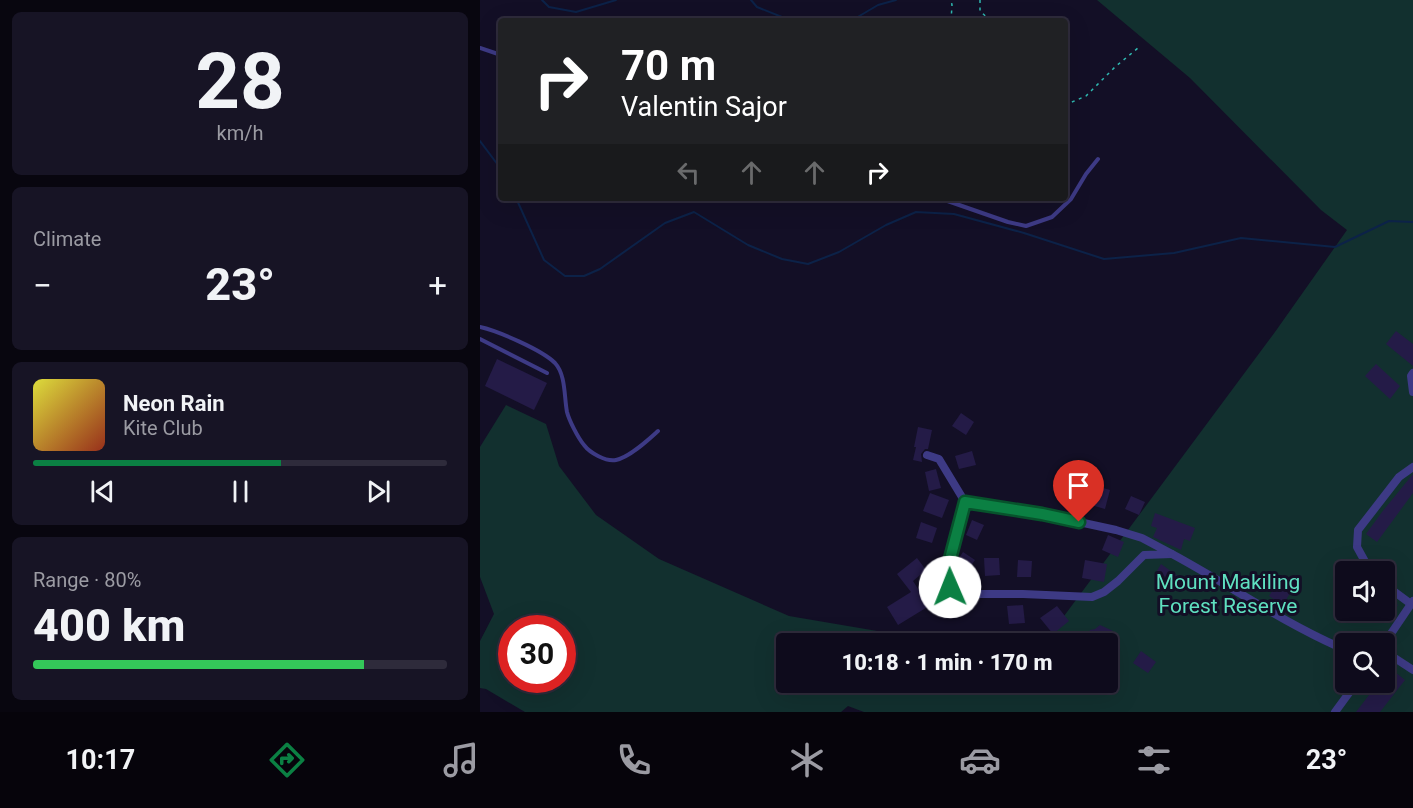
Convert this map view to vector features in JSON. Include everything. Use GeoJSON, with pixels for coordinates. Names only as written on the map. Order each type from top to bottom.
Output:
{"type":"FeatureCollection","features":[{"type":"Feature","properties":{"kind":"street"},"geometry":{"type":"LineString","coordinates":[[1413,373],[1411,376],[1413,392]]}},
{"type":"Feature","properties":{"kind":"street"},"geometry":{"type":"LineString","coordinates":[[927,455],[939,459],[965,502],[945,578],[950,587],[957,592],[1092,597],[1104,592],[1118,581],[1144,555],[1172,554]]}},
{"type":"Feature","properties":{"kind":"street"},"geometry":{"type":"LineString","coordinates":[[1365,561],[1357,547],[1358,530],[1399,477],[1413,467]]}},
{"type":"Feature","properties":{"kind":"street"},"geometry":{"type":"LineString","coordinates":[[965,502],[1042,514],[1142,538],[1205,572],[1307,633],[1335,645]]}},
{"type":"Feature","properties":{"kind":"street"},"geometry":{"type":"LineString","coordinates":[[1391,633],[1412,602],[1395,591]]}},
{"type":"Feature","properties":{"kind":"street"},"geometry":{"type":"LineString","coordinates":[[1395,658],[1412,668]]}},
{"type":"Feature","properties":{"kind":"street"},"geometry":{"type":"LineString","coordinates":[[1335,712],[1349,693]]}},
{"type":"Feature","properties":{"kind":"lane"},"geometry":{"type":"LineString","coordinates":[[480,48],[498,54]]}},
{"type":"Feature","properties":{"kind":"lane"},"geometry":{"type":"LineString","coordinates":[[948,201],[1026,226],[1052,217],[1071,199],[1098,159]]}},
{"type":"Feature","properties":{"kind":"lane"},"geometry":{"type":"LineString","coordinates":[[480,327],[524,344],[555,363],[561,374],[568,415],[584,446],[601,457],[616,460],[635,450],[658,431]]}},
{"type":"Feature","properties":{"kind":"lane"},"geometry":{"type":"LineString","coordinates":[[480,339],[547,373]]}},
{"type":"Feature","properties":{"kind":"path"},"geometry":{"type":"LineString","coordinates":[[951,0],[951,18]]}},
{"type":"Feature","properties":{"kind":"path"},"geometry":{"type":"LineString","coordinates":[[980,0],[980,11],[988,18]]}},
{"type":"Feature","properties":{"kind":"path"},"geometry":{"type":"LineString","coordinates":[[1068,104],[1086,96],[1138,48]]}},
{"type":"Feature","properties":{"kind":"green space","name":"Mount Makiling Forest Reserve"},"geometry":{"type":"Polygon","coordinates":[[[1097,0],[1413,0],[1413,712],[864,712],[848,706],[841,712],[525,712],[486,689],[480,688],[480,641],[494,614],[480,577],[480,447],[506,405],[546,424],[559,466],[596,515],[659,559],[789,616],[886,633],[776,633],[776,693],[1118,693],[1118,633],[1051,633],[1275,332],[1347,230],[1321,210],[1190,78],[1097,0]]]}},
{"type":"Feature","properties":{"kind":"building"},"geometry":{"type":"Polygon","coordinates":[[[1396,331],[1413,344],[1413,366],[1386,344],[1396,331]]]}},
{"type":"Feature","properties":{"kind":"building"},"geometry":{"type":"Polygon","coordinates":[[[497,359],[547,383],[534,410],[485,386],[497,359]]]}},
{"type":"Feature","properties":{"kind":"building"},"geometry":{"type":"Polygon","coordinates":[[[1376,364],[1400,386],[1390,399],[1365,376],[1376,364]]]}},
{"type":"Feature","properties":{"kind":"building"},"geometry":{"type":"Polygon","coordinates":[[[961,413],[974,422],[966,435],[952,426],[961,413]]]}},
{"type":"Feature","properties":{"kind":"building"},"geometry":{"type":"Polygon","coordinates":[[[918,427],[932,430],[928,449],[921,454],[922,462],[913,460],[918,427]]]}},
{"type":"Feature","properties":{"kind":"building"},"geometry":{"type":"Polygon","coordinates":[[[972,451],[976,465],[959,469],[955,456],[972,451]]]}},
{"type":"Feature","properties":{"kind":"building"},"geometry":{"type":"Polygon","coordinates":[[[936,469],[941,488],[929,491],[925,472],[936,469]]]}},
{"type":"Feature","properties":{"kind":"building"},"geometry":{"type":"Polygon","coordinates":[[[1413,474],[1413,493],[1377,542],[1366,534],[1413,474]]]}},
{"type":"Feature","properties":{"kind":"building"},"geometry":{"type":"Polygon","coordinates":[[[1090,484],[1110,490],[1105,509],[1084,503],[1090,484]]]}},
{"type":"Feature","properties":{"kind":"building"},"geometry":{"type":"Polygon","coordinates":[[[930,493],[949,500],[942,518],[923,511],[930,493]]]}},
{"type":"Feature","properties":{"kind":"building"},"geometry":{"type":"Polygon","coordinates":[[[1131,496],[1145,502],[1139,515],[1125,509],[1131,496]]]}},
{"type":"Feature","properties":{"kind":"building"},"geometry":{"type":"Polygon","coordinates":[[[1155,513],[1195,528],[1190,541],[1184,539],[1181,550],[1153,537],[1157,528],[1151,526],[1155,513]]]}},
{"type":"Feature","properties":{"kind":"building"},"geometry":{"type":"Polygon","coordinates":[[[972,520],[984,525],[977,540],[966,535],[972,520]]]}},
{"type":"Feature","properties":{"kind":"building"},"geometry":{"type":"Polygon","coordinates":[[[921,522],[937,528],[932,543],[916,538],[921,522]]]}},
{"type":"Feature","properties":{"kind":"building"},"geometry":{"type":"Polygon","coordinates":[[[1108,535],[1124,542],[1118,557],[1102,550],[1108,535]]]}},
{"type":"Feature","properties":{"kind":"building"},"geometry":{"type":"Polygon","coordinates":[[[963,552],[975,560],[963,577],[953,570],[963,552]]]}},
{"type":"Feature","properties":{"kind":"building"},"geometry":{"type":"Polygon","coordinates":[[[917,558],[926,570],[913,581],[929,606],[898,625],[887,607],[911,592],[897,574],[917,558]]]}},
{"type":"Feature","properties":{"kind":"building"},"geometry":{"type":"Polygon","coordinates":[[[984,558],[999,558],[1000,575],[985,576],[984,558]]]}},
{"type":"Feature","properties":{"kind":"building"},"geometry":{"type":"Polygon","coordinates":[[[1018,560],[1032,561],[1031,577],[1017,577],[1018,560]]]}},
{"type":"Feature","properties":{"kind":"building"},"geometry":{"type":"Polygon","coordinates":[[[1085,560],[1107,564],[1104,582],[1082,578],[1085,560]]]}},
{"type":"Feature","properties":{"kind":"building"},"geometry":{"type":"Polygon","coordinates":[[[1161,564],[1182,579],[1178,586],[1157,571],[1161,564]]]}},
{"type":"Feature","properties":{"kind":"building"},"geometry":{"type":"Polygon","coordinates":[[[1279,580],[1293,588],[1283,605],[1269,596],[1279,580]]]}},
{"type":"Feature","properties":{"kind":"building"},"geometry":{"type":"Polygon","coordinates":[[[1023,605],[1025,623],[1009,624],[1007,606],[1023,605]]]}},
{"type":"Feature","properties":{"kind":"building"},"geometry":{"type":"Polygon","coordinates":[[[1057,606],[1069,621],[1052,633],[1040,618],[1057,606]]]}},
{"type":"Feature","properties":{"kind":"building"},"geometry":{"type":"Polygon","coordinates":[[[1100,625],[1113,631],[1112,633],[1088,633],[1100,625]]]}},
{"type":"Feature","properties":{"kind":"building"},"geometry":{"type":"Polygon","coordinates":[[[1141,651],[1156,662],[1148,673],[1133,663],[1141,651]]]}},
{"type":"Feature","properties":{"kind":"building"},"geometry":{"type":"Polygon","coordinates":[[[1395,672],[1405,680],[1395,693],[1395,672]]]}},
{"type":"Feature","properties":{"kind":"building"},"geometry":{"type":"Polygon","coordinates":[[[1371,693],[1395,693],[1380,712],[1356,712],[1371,693]]]}},
{"type":"Feature","properties":{"kind":"waterway"},"geometry":{"type":"LineString","coordinates":[[542,0],[549,7],[576,12],[616,0]]}},
{"type":"Feature","properties":{"kind":"waterway"},"geometry":{"type":"LineString","coordinates":[[751,0],[757,7],[784,18]]}},
{"type":"Feature","properties":{"kind":"waterway"},"geometry":{"type":"LineString","coordinates":[[856,18],[878,5],[896,0]]}},
{"type":"Feature","properties":{"kind":"waterway"},"geometry":{"type":"LineString","coordinates":[[480,141],[498,165]]}},
{"type":"Feature","properties":{"kind":"waterway"},"geometry":{"type":"LineString","coordinates":[[517,201],[544,260],[565,276],[584,276],[600,269],[665,223],[694,212],[748,245],[782,259],[808,264],[839,252],[886,225],[916,212],[954,214],[1024,233],[1104,259],[1174,253],[1241,238],[1335,247],[1389,221],[1413,222]]}},
{"type":"Feature","properties":{"kind":"route"},"geometry":{"type":"LineString","coordinates":[[950,587],[945,578],[965,502],[1079,522]]}}]}
